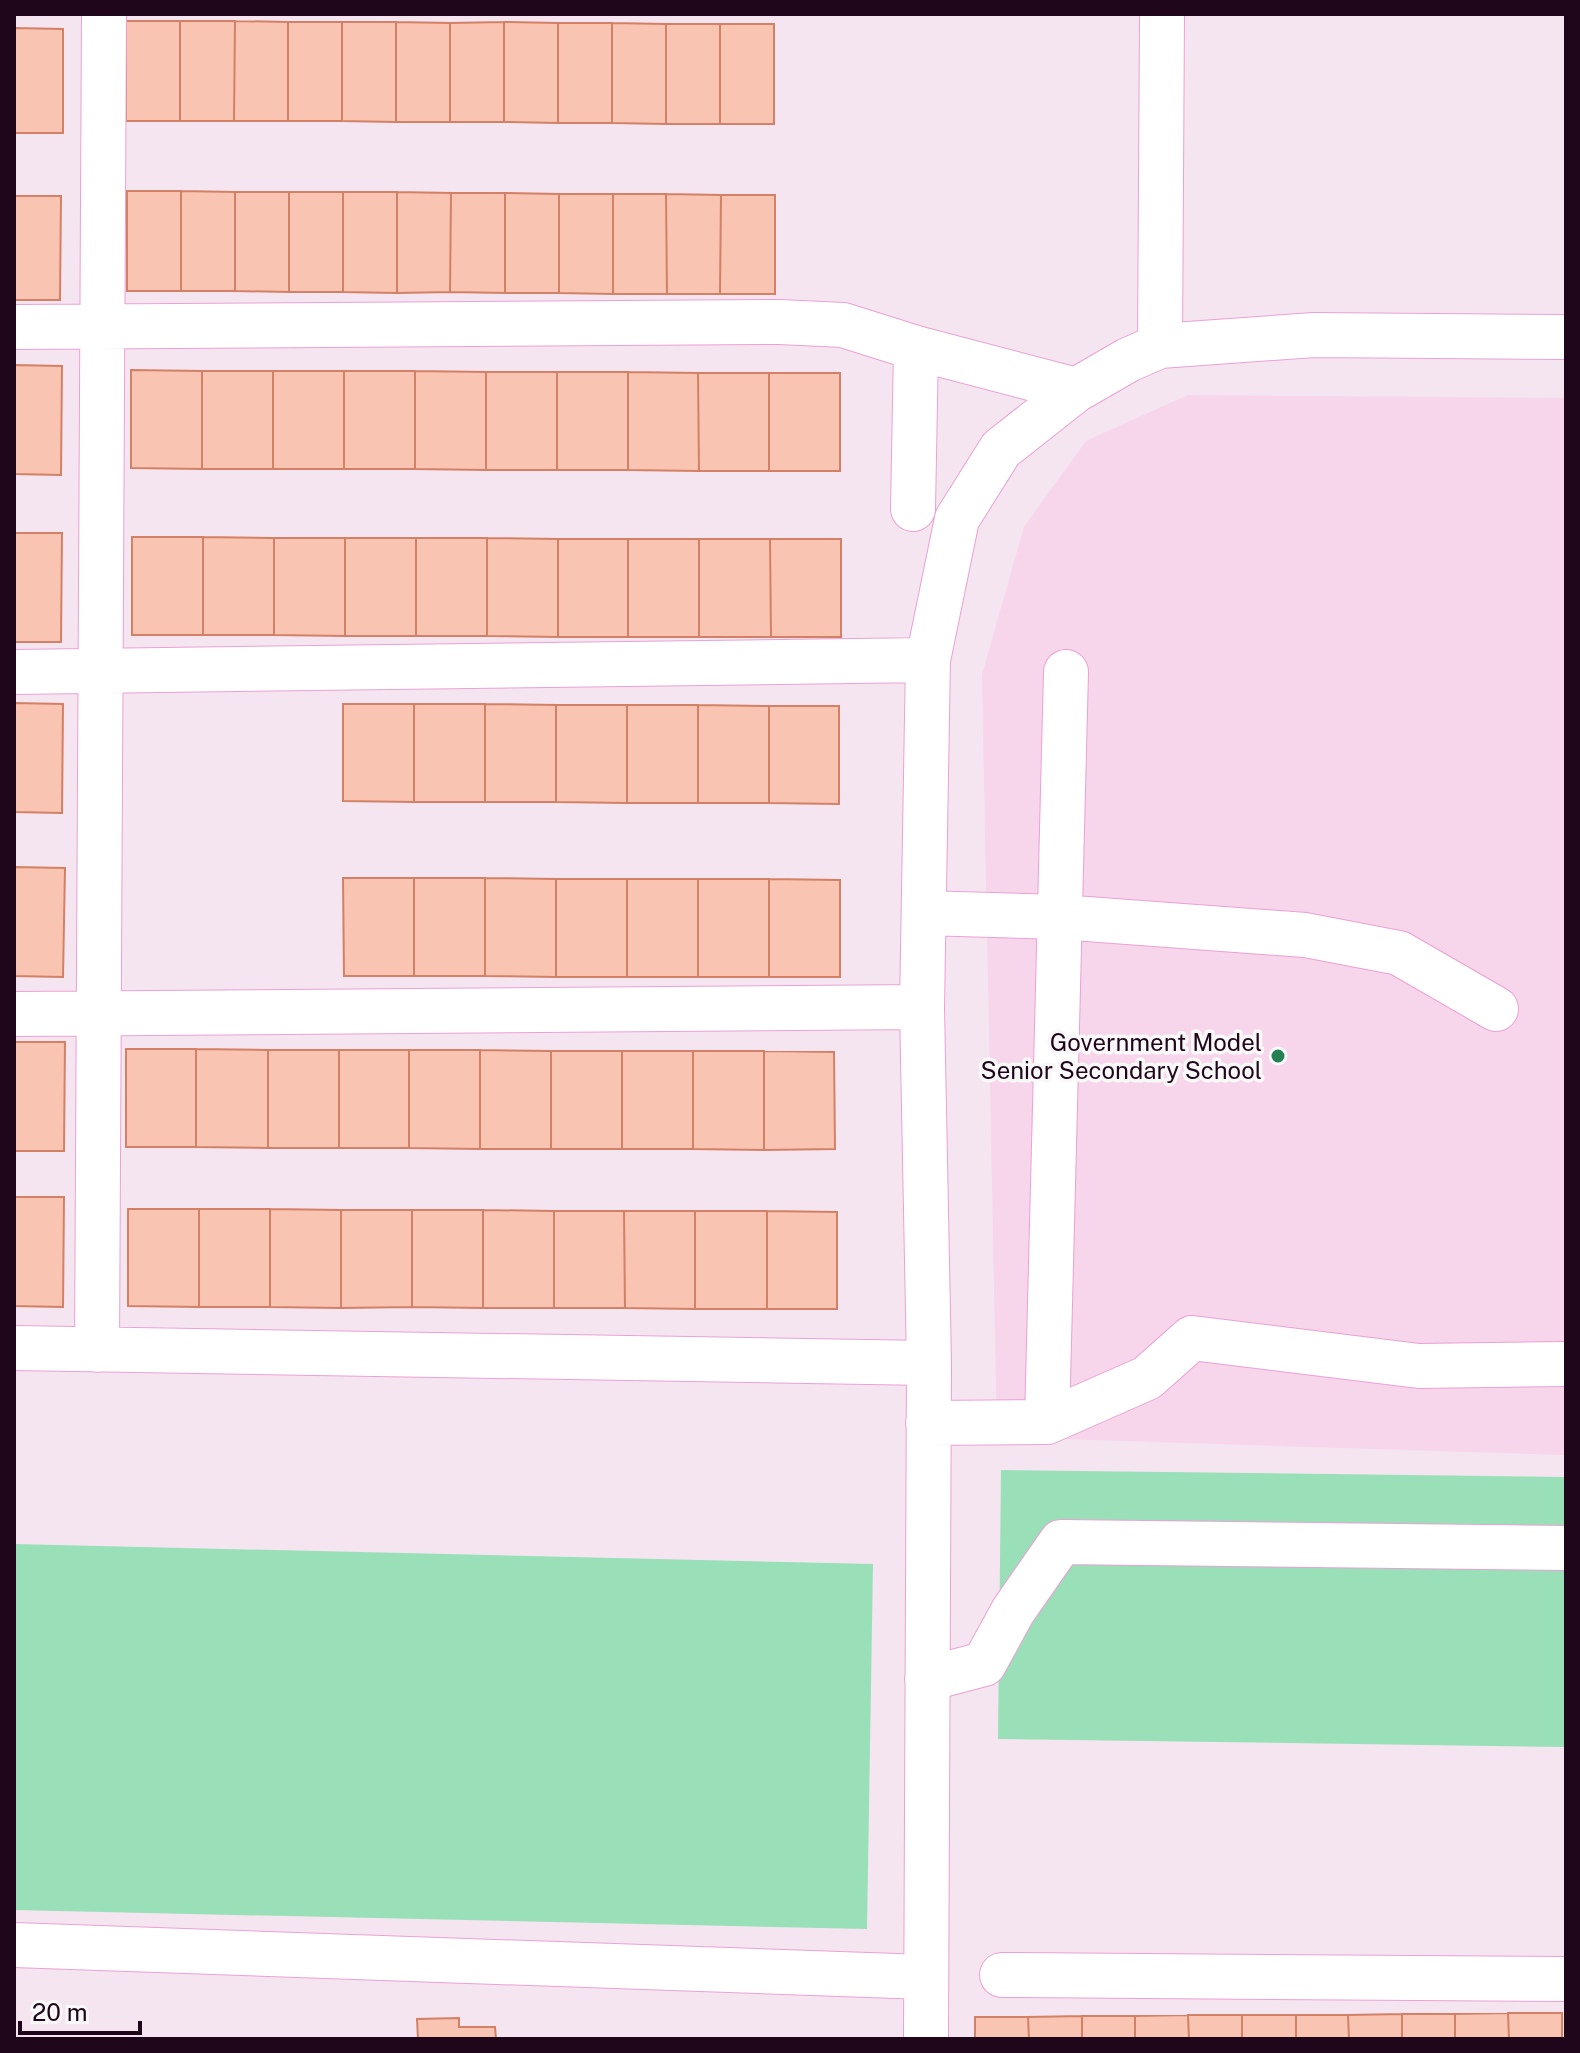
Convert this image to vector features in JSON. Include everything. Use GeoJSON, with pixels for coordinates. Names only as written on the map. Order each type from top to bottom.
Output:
{"type":"FeatureCollection","features":[{"type":"Feature","properties":{"kind":"street"},"geometry":{"type":"LineString","coordinates":[[97,1350],[104,14]]}},
{"type":"Feature","properties":{"kind":"street"},"geometry":{"type":"LineString","coordinates":[[1160,346],[1162,14]]}},
{"type":"Feature","properties":{"kind":"street"},"geometry":{"type":"LineString","coordinates":[[14,327],[780,322],[843,325],[916,348],[1076,390]]}},
{"type":"Feature","properties":{"kind":"street"},"geometry":{"type":"LineString","coordinates":[[926,2039],[929,1363],[922,1007],[928,660],[957,519],[1001,449],[1076,390],[1128,360],[1160,346],[1314,335],[1566,337]]}},
{"type":"Feature","properties":{"kind":"street"},"geometry":{"type":"LineString","coordinates":[[913,509],[916,348]]}},
{"type":"Feature","properties":{"kind":"street"},"geometry":{"type":"LineString","coordinates":[[14,672],[928,660]]}},
{"type":"Feature","properties":{"kind":"street"},"geometry":{"type":"LineString","coordinates":[[1047,1422],[1066,672]]}},
{"type":"Feature","properties":{"kind":"street"},"geometry":{"type":"LineString","coordinates":[[924,913],[1060,917],[1305,935],[1399,953],[1496,1009]]}},
{"type":"Feature","properties":{"kind":"street"},"geometry":{"type":"LineString","coordinates":[[14,1014],[922,1007]]}},
{"type":"Feature","properties":{"kind":"street"},"geometry":{"type":"LineString","coordinates":[[928,1423],[1047,1422],[1147,1378],[1192,1338],[1419,1366],[1566,1364]]}},
{"type":"Feature","properties":{"kind":"street"},"geometry":{"type":"LineString","coordinates":[[14,1348],[929,1363]]}},
{"type":"Feature","properties":{"kind":"street"},"geometry":{"type":"LineString","coordinates":[[927,1679],[984,1664],[1013,1611],[1061,1542],[1566,1548]]}},
{"type":"Feature","properties":{"kind":"street"},"geometry":{"type":"LineString","coordinates":[[14,1945],[925,1977]]}},
{"type":"Feature","properties":{"kind":"street"},"geometry":{"type":"LineString","coordinates":[[1002,1975],[1027,1978],[1566,1979]]}},
{"type":"Feature","properties":{"kind":"shaded area","name":"Government Model Senior Secondary School"},"geometry":{"type":"Polygon","coordinates":[[[1188,395],[1566,398],[1566,1455],[997,1437],[982,675],[1024,527],[1086,441],[1188,395]]]}},
{"type":"Feature","properties":{"kind":"green space"},"geometry":{"type":"Polygon","coordinates":[[[1001,1470],[1566,1477],[1566,1747],[998,1739],[1001,1470]]]}},
{"type":"Feature","properties":{"kind":"green space"},"geometry":{"type":"Polygon","coordinates":[[[14,1544],[873,1564],[867,1929],[14,1910],[14,1544]]]}},
{"type":"Feature","properties":{"kind":"building"},"geometry":{"type":"Polygon","coordinates":[[[126,21],[180,21],[180,121],[126,121],[126,21]]]}},
{"type":"Feature","properties":{"kind":"building"},"geometry":{"type":"Polygon","coordinates":[[[180,21],[235,21],[234,121],[180,121],[180,21]]]}},
{"type":"Feature","properties":{"kind":"building"},"geometry":{"type":"Polygon","coordinates":[[[235,21],[288,22],[288,121],[234,121],[235,21]]]}},
{"type":"Feature","properties":{"kind":"building"},"geometry":{"type":"Polygon","coordinates":[[[288,22],[342,22],[342,121],[288,121],[288,22]]]}},
{"type":"Feature","properties":{"kind":"building"},"geometry":{"type":"Polygon","coordinates":[[[342,22],[396,22],[396,122],[342,121],[342,22]]]}},
{"type":"Feature","properties":{"kind":"building"},"geometry":{"type":"Polygon","coordinates":[[[396,22],[450,23],[450,122],[396,122],[396,22]]]}},
{"type":"Feature","properties":{"kind":"building"},"geometry":{"type":"Polygon","coordinates":[[[504,22],[504,122],[450,122],[450,23],[504,22]]]}},
{"type":"Feature","properties":{"kind":"building"},"geometry":{"type":"Polygon","coordinates":[[[504,22],[558,23],[558,123],[504,122],[504,22]]]}},
{"type":"Feature","properties":{"kind":"building"},"geometry":{"type":"Polygon","coordinates":[[[558,23],[612,23],[612,123],[558,123],[558,23]]]}},
{"type":"Feature","properties":{"kind":"building"},"geometry":{"type":"Polygon","coordinates":[[[612,23],[666,24],[666,124],[612,123],[612,23]]]}},
{"type":"Feature","properties":{"kind":"building"},"geometry":{"type":"Polygon","coordinates":[[[666,24],[720,24],[720,124],[666,124],[666,24]]]}},
{"type":"Feature","properties":{"kind":"building"},"geometry":{"type":"Polygon","coordinates":[[[720,24],[774,24],[774,124],[720,124],[720,24]]]}},
{"type":"Feature","properties":{"kind":"building"},"geometry":{"type":"Polygon","coordinates":[[[14,28],[63,29],[63,133],[14,133],[14,28]]]}},
{"type":"Feature","properties":{"kind":"building"},"geometry":{"type":"Polygon","coordinates":[[[127,191],[181,191],[181,291],[127,291],[127,191]]]}},
{"type":"Feature","properties":{"kind":"building"},"geometry":{"type":"Polygon","coordinates":[[[181,191],[235,192],[235,291],[181,291],[181,191]]]}},
{"type":"Feature","properties":{"kind":"building"},"geometry":{"type":"Polygon","coordinates":[[[235,192],[289,192],[289,292],[235,291],[235,192]]]}},
{"type":"Feature","properties":{"kind":"building"},"geometry":{"type":"Polygon","coordinates":[[[289,192],[343,192],[343,292],[289,292],[289,192]]]}},
{"type":"Feature","properties":{"kind":"building"},"geometry":{"type":"Polygon","coordinates":[[[343,192],[397,192],[397,293],[343,292],[343,192]]]}},
{"type":"Feature","properties":{"kind":"building"},"geometry":{"type":"Polygon","coordinates":[[[397,192],[451,193],[450,292],[397,293],[397,192]]]}},
{"type":"Feature","properties":{"kind":"building"},"geometry":{"type":"Polygon","coordinates":[[[451,193],[505,193],[505,293],[450,292],[451,193]]]}},
{"type":"Feature","properties":{"kind":"building"},"geometry":{"type":"Polygon","coordinates":[[[505,193],[559,194],[559,293],[505,293],[505,193]]]}},
{"type":"Feature","properties":{"kind":"building"},"geometry":{"type":"Polygon","coordinates":[[[559,194],[613,194],[613,294],[559,293],[559,194]]]}},
{"type":"Feature","properties":{"kind":"building"},"geometry":{"type":"Polygon","coordinates":[[[613,194],[666,194],[667,294],[613,294],[613,194]]]}},
{"type":"Feature","properties":{"kind":"building"},"geometry":{"type":"Polygon","coordinates":[[[666,194],[721,195],[720,294],[667,294],[666,194]]]}},
{"type":"Feature","properties":{"kind":"building"},"geometry":{"type":"Polygon","coordinates":[[[721,195],[775,195],[775,294],[720,294],[721,195]]]}},
{"type":"Feature","properties":{"kind":"building"},"geometry":{"type":"Polygon","coordinates":[[[14,196],[61,196],[60,300],[14,300],[14,196]]]}},
{"type":"Feature","properties":{"kind":"building"},"geometry":{"type":"Polygon","coordinates":[[[14,365],[62,366],[61,475],[14,474],[14,365]]]}},
{"type":"Feature","properties":{"kind":"building"},"geometry":{"type":"Polygon","coordinates":[[[131,370],[202,371],[202,469],[131,468],[131,370]]]}},
{"type":"Feature","properties":{"kind":"building"},"geometry":{"type":"Polygon","coordinates":[[[202,371],[273,371],[273,469],[202,469],[202,371]]]}},
{"type":"Feature","properties":{"kind":"building"},"geometry":{"type":"Polygon","coordinates":[[[273,371],[344,371],[344,469],[273,469],[273,371]]]}},
{"type":"Feature","properties":{"kind":"building"},"geometry":{"type":"Polygon","coordinates":[[[344,371],[415,371],[415,469],[344,469],[344,371]]]}},
{"type":"Feature","properties":{"kind":"building"},"geometry":{"type":"Polygon","coordinates":[[[415,371],[486,372],[486,470],[415,469],[415,371]]]}},
{"type":"Feature","properties":{"kind":"building"},"geometry":{"type":"Polygon","coordinates":[[[486,372],[557,372],[557,470],[486,470],[486,372]]]}},
{"type":"Feature","properties":{"kind":"building"},"geometry":{"type":"Polygon","coordinates":[[[557,372],[628,372],[628,470],[557,470],[557,372]]]}},
{"type":"Feature","properties":{"kind":"building"},"geometry":{"type":"Polygon","coordinates":[[[628,372],[698,373],[699,471],[628,470],[628,372]]]}},
{"type":"Feature","properties":{"kind":"building"},"geometry":{"type":"Polygon","coordinates":[[[698,373],[769,373],[769,471],[699,471],[698,373]]]}},
{"type":"Feature","properties":{"kind":"building"},"geometry":{"type":"Polygon","coordinates":[[[769,373],[840,373],[840,471],[769,471],[769,373]]]}},
{"type":"Feature","properties":{"kind":"building"},"geometry":{"type":"Polygon","coordinates":[[[14,533],[62,533],[61,642],[14,642],[14,533]]]}},
{"type":"Feature","properties":{"kind":"building"},"geometry":{"type":"Polygon","coordinates":[[[132,537],[203,537],[203,635],[132,635],[132,537]]]}},
{"type":"Feature","properties":{"kind":"building"},"geometry":{"type":"Polygon","coordinates":[[[203,537],[274,538],[274,635],[203,635],[203,537]]]}},
{"type":"Feature","properties":{"kind":"building"},"geometry":{"type":"Polygon","coordinates":[[[274,538],[345,538],[345,636],[274,635],[274,538]]]}},
{"type":"Feature","properties":{"kind":"building"},"geometry":{"type":"Polygon","coordinates":[[[345,538],[416,538],[416,636],[345,636],[345,538]]]}},
{"type":"Feature","properties":{"kind":"building"},"geometry":{"type":"Polygon","coordinates":[[[416,538],[487,538],[487,636],[416,636],[416,538]]]}},
{"type":"Feature","properties":{"kind":"building"},"geometry":{"type":"Polygon","coordinates":[[[487,538],[558,539],[558,637],[487,636],[487,538]]]}},
{"type":"Feature","properties":{"kind":"building"},"geometry":{"type":"Polygon","coordinates":[[[558,539],[628,539],[628,637],[558,637],[558,539]]]}},
{"type":"Feature","properties":{"kind":"building"},"geometry":{"type":"Polygon","coordinates":[[[628,539],[699,539],[699,637],[628,637],[628,539]]]}},
{"type":"Feature","properties":{"kind":"building"},"geometry":{"type":"Polygon","coordinates":[[[699,539],[770,539],[771,637],[699,637],[699,539]]]}},
{"type":"Feature","properties":{"kind":"building"},"geometry":{"type":"Polygon","coordinates":[[[770,539],[841,539],[841,637],[771,637],[770,539]]]}},
{"type":"Feature","properties":{"kind":"building"},"geometry":{"type":"Polygon","coordinates":[[[14,703],[63,704],[62,813],[14,812],[14,703]]]}},
{"type":"Feature","properties":{"kind":"building"},"geometry":{"type":"Polygon","coordinates":[[[343,704],[414,704],[414,802],[343,801],[343,704]]]}},
{"type":"Feature","properties":{"kind":"building"},"geometry":{"type":"Polygon","coordinates":[[[414,704],[485,704],[485,802],[414,802],[414,704]]]}},
{"type":"Feature","properties":{"kind":"building"},"geometry":{"type":"Polygon","coordinates":[[[485,704],[556,705],[556,802],[485,802],[485,704]]]}},
{"type":"Feature","properties":{"kind":"building"},"geometry":{"type":"Polygon","coordinates":[[[556,705],[627,705],[627,803],[556,802],[556,705]]]}},
{"type":"Feature","properties":{"kind":"building"},"geometry":{"type":"Polygon","coordinates":[[[627,705],[698,705],[698,803],[627,803],[627,705]]]}},
{"type":"Feature","properties":{"kind":"building"},"geometry":{"type":"Polygon","coordinates":[[[698,705],[769,706],[769,803],[698,803],[698,705]]]}},
{"type":"Feature","properties":{"kind":"building"},"geometry":{"type":"Polygon","coordinates":[[[769,706],[839,706],[839,804],[769,803],[769,706]]]}},
{"type":"Feature","properties":{"kind":"building"},"geometry":{"type":"Polygon","coordinates":[[[14,867],[65,868],[63,977],[14,976],[14,867]]]}},
{"type":"Feature","properties":{"kind":"building"},"geometry":{"type":"Polygon","coordinates":[[[343,878],[414,878],[414,976],[344,976],[343,878]]]}},
{"type":"Feature","properties":{"kind":"building"},"geometry":{"type":"Polygon","coordinates":[[[414,878],[485,878],[485,976],[414,976],[414,878]]]}},
{"type":"Feature","properties":{"kind":"building"},"geometry":{"type":"Polygon","coordinates":[[[485,878],[556,879],[556,977],[485,976],[485,878]]]}},
{"type":"Feature","properties":{"kind":"building"},"geometry":{"type":"Polygon","coordinates":[[[556,879],[627,879],[627,977],[556,977],[556,879]]]}},
{"type":"Feature","properties":{"kind":"building"},"geometry":{"type":"Polygon","coordinates":[[[627,879],[698,879],[698,977],[627,977],[627,879]]]}},
{"type":"Feature","properties":{"kind":"building"},"geometry":{"type":"Polygon","coordinates":[[[698,879],[769,879],[769,977],[698,977],[698,879]]]}},
{"type":"Feature","properties":{"kind":"building"},"geometry":{"type":"Polygon","coordinates":[[[769,879],[840,880],[840,977],[769,977],[769,879]]]}},
{"type":"Feature","properties":{"kind":"building"},"geometry":{"type":"Polygon","coordinates":[[[14,1042],[65,1042],[64,1151],[14,1151],[14,1042]]]}},
{"type":"Feature","properties":{"kind":"building"},"geometry":{"type":"Polygon","coordinates":[[[126,1049],[196,1049],[196,1147],[126,1147],[126,1049]]]}},
{"type":"Feature","properties":{"kind":"building"},"geometry":{"type":"Polygon","coordinates":[[[196,1049],[268,1050],[268,1148],[196,1147],[196,1049]]]}},
{"type":"Feature","properties":{"kind":"building"},"geometry":{"type":"Polygon","coordinates":[[[268,1050],[339,1050],[339,1148],[268,1148],[268,1050]]]}},
{"type":"Feature","properties":{"kind":"building"},"geometry":{"type":"Polygon","coordinates":[[[339,1050],[409,1050],[409,1148],[339,1148],[339,1050]]]}},
{"type":"Feature","properties":{"kind":"building"},"geometry":{"type":"Polygon","coordinates":[[[409,1050],[480,1050],[480,1149],[409,1148],[409,1050]]]}},
{"type":"Feature","properties":{"kind":"building"},"geometry":{"type":"Polygon","coordinates":[[[480,1050],[551,1051],[551,1149],[480,1149],[480,1050]]]}},
{"type":"Feature","properties":{"kind":"building"},"geometry":{"type":"Polygon","coordinates":[[[551,1051],[622,1051],[622,1149],[551,1149],[551,1051]]]}},
{"type":"Feature","properties":{"kind":"building"},"geometry":{"type":"Polygon","coordinates":[[[622,1051],[693,1051],[693,1149],[622,1149],[622,1051]]]}},
{"type":"Feature","properties":{"kind":"building"},"geometry":{"type":"Polygon","coordinates":[[[693,1051],[764,1051],[764,1150],[693,1149],[693,1051]]]}},
{"type":"Feature","properties":{"kind":"building"},"geometry":{"type":"Polygon","coordinates":[[[764,1051],[834,1052],[835,1149],[764,1150],[764,1051]]]}},
{"type":"Feature","properties":{"kind":"building"},"geometry":{"type":"Polygon","coordinates":[[[14,1197],[64,1197],[63,1307],[14,1306],[14,1197]]]}},
{"type":"Feature","properties":{"kind":"building"},"geometry":{"type":"Polygon","coordinates":[[[128,1209],[199,1209],[199,1307],[128,1306],[128,1209]]]}},
{"type":"Feature","properties":{"kind":"building"},"geometry":{"type":"Polygon","coordinates":[[[199,1209],[270,1209],[270,1307],[199,1307],[199,1209]]]}},
{"type":"Feature","properties":{"kind":"building"},"geometry":{"type":"Polygon","coordinates":[[[270,1209],[341,1210],[341,1308],[270,1307],[270,1209]]]}},
{"type":"Feature","properties":{"kind":"building"},"geometry":{"type":"Polygon","coordinates":[[[341,1210],[412,1210],[412,1307],[341,1308],[341,1210]]]}},
{"type":"Feature","properties":{"kind":"building"},"geometry":{"type":"Polygon","coordinates":[[[412,1210],[483,1210],[483,1308],[412,1307],[412,1210]]]}},
{"type":"Feature","properties":{"kind":"building"},"geometry":{"type":"Polygon","coordinates":[[[483,1210],[554,1211],[554,1308],[483,1308],[483,1210]]]}},
{"type":"Feature","properties":{"kind":"building"},"geometry":{"type":"Polygon","coordinates":[[[554,1211],[624,1211],[625,1308],[554,1308],[554,1211]]]}},
{"type":"Feature","properties":{"kind":"building"},"geometry":{"type":"Polygon","coordinates":[[[624,1211],[695,1211],[695,1309],[625,1308],[624,1211]]]}},
{"type":"Feature","properties":{"kind":"building"},"geometry":{"type":"Polygon","coordinates":[[[695,1211],[767,1211],[767,1309],[695,1309],[695,1211]]]}},
{"type":"Feature","properties":{"kind":"building"},"geometry":{"type":"Polygon","coordinates":[[[767,1211],[837,1212],[837,1309],[767,1309],[767,1211]]]}},
{"type":"Feature","properties":{"kind":"building"},"geometry":{"type":"Polygon","coordinates":[[[1508,2013],[1562,2013],[1562,2039],[1509,2039],[1508,2013]]]}},
{"type":"Feature","properties":{"kind":"building"},"geometry":{"type":"Polygon","coordinates":[[[1508,2013],[1509,2039],[1455,2039],[1455,2014],[1508,2013]]]}},
{"type":"Feature","properties":{"kind":"building"},"geometry":{"type":"Polygon","coordinates":[[[1402,2014],[1455,2014],[1455,2039],[1402,2039],[1402,2014]]]}},
{"type":"Feature","properties":{"kind":"building"},"geometry":{"type":"Polygon","coordinates":[[[1402,2014],[1402,2039],[1349,2039],[1348,2015],[1402,2014]]]}},
{"type":"Feature","properties":{"kind":"building"},"geometry":{"type":"Polygon","coordinates":[[[1188,2015],[1189,2039],[1135,2039],[1135,2016],[1188,2015]]]}},
{"type":"Feature","properties":{"kind":"building"},"geometry":{"type":"Polygon","coordinates":[[[1188,2015],[1242,2015],[1242,2039],[1189,2039],[1188,2015]]]}},
{"type":"Feature","properties":{"kind":"building"},"geometry":{"type":"Polygon","coordinates":[[[1242,2015],[1296,2015],[1296,2039],[1242,2039],[1242,2015]]]}},
{"type":"Feature","properties":{"kind":"building"},"geometry":{"type":"Polygon","coordinates":[[[1296,2015],[1348,2015],[1349,2039],[1296,2039],[1296,2015]]]}},
{"type":"Feature","properties":{"kind":"building"},"geometry":{"type":"Polygon","coordinates":[[[1082,2016],[1082,2039],[1029,2039],[1028,2017],[1082,2016]]]}},
{"type":"Feature","properties":{"kind":"building"},"geometry":{"type":"Polygon","coordinates":[[[1082,2016],[1135,2016],[1135,2039],[1082,2039],[1082,2016]]]}},
{"type":"Feature","properties":{"kind":"building"},"geometry":{"type":"Polygon","coordinates":[[[975,2017],[1028,2017],[1029,2039],[975,2039],[975,2017]]]}},
{"type":"Feature","properties":{"kind":"building"},"geometry":{"type":"Polygon","coordinates":[[[459,2018],[459,2027],[495,2027],[496,2039],[418,2039],[417,2019],[459,2018]]]}},
{"type":"Feature","properties":{"kind":"place","name":"Government Model Senior Secondary School"},"geometry":{"type":"Point","coordinates":[1278,1056]}}]}
